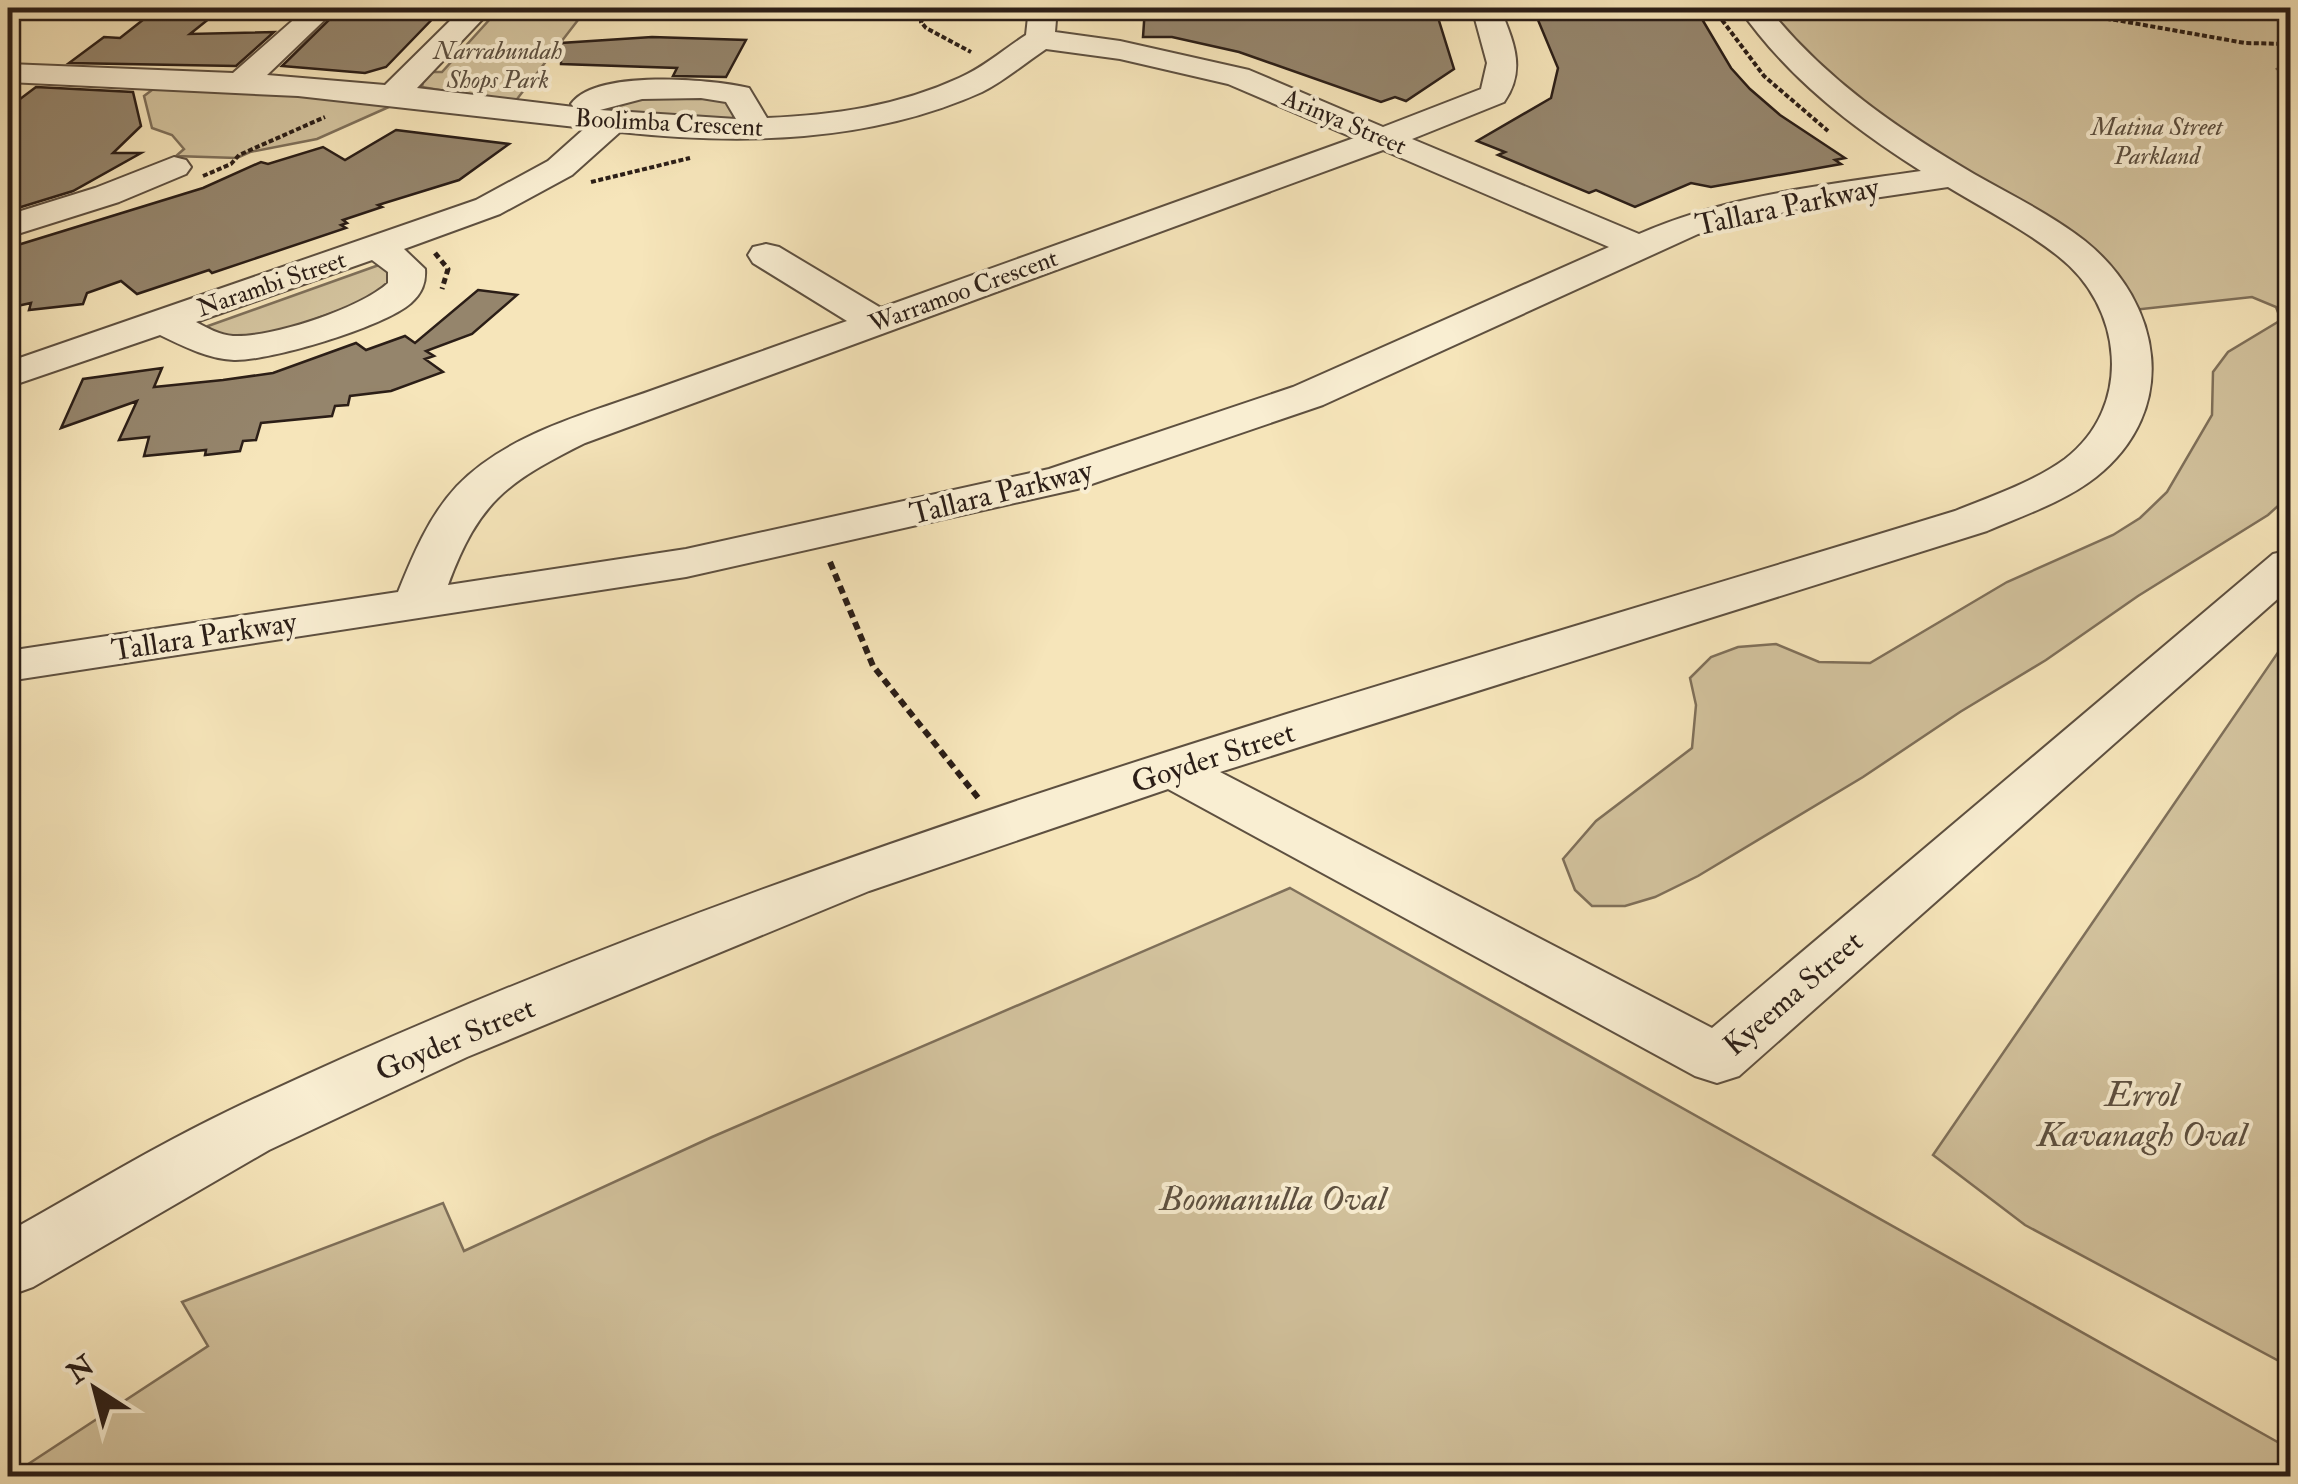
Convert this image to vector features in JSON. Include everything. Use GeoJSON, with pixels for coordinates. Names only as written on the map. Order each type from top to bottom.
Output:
{"type":"FeatureCollection","features":[{"type":"Feature","properties":{"kind":"street"},"geometry":{"type":"LineString","coordinates":[[240,84],[323,8]]}},
{"type":"Feature","properties":{"kind":"street"},"geometry":{"type":"LineString","coordinates":[[393,95],[479,8]]}},
{"type":"Feature","properties":{"kind":"street","name":"Warramoo Crescent"},"geometry":{"type":"LineString","coordinates":[[417,604],[446,528],[468,496],[514,460],[570,434],[1493,96],[1503,81],[1505,67],[1486,8]]}},
{"type":"Feature","properties":{"kind":"street","name":"Goyder Street"},"geometry":{"type":"LineString","coordinates":[[8,1266],[246,1132],[446,1040],[849,877],[1172,769],[1971,520],[2049,489],[2096,455],[2120,419],[2130,390],[2136,351],[2124,312],[2098,272],[2071,248],[1870,125],[1786,53],[1753,8]]}},
{"type":"Feature","properties":{"kind":"street","name":"Boolimba Crescent"},"geometry":{"type":"LineString","coordinates":[[8,74],[393,95],[609,124],[758,129],[847,120],[922,102],[996,73],[1042,23]]}},
{"type":"Feature","properties":{"kind":"street","name":"Arinya Street"},"geometry":{"type":"LineString","coordinates":[[1042,23],[1120,50],[1238,77],[1637,246]]}},
{"type":"Feature","properties":{"kind":"street"},"geometry":{"type":"LineString","coordinates":[[558,116],[621,93],[724,92],[738,95],[758,129]]}},
{"type":"Feature","properties":{"kind":"street","name":"Narambi Street"},"geometry":{"type":"LineString","coordinates":[[8,375],[488,207],[560,168],[609,124]]}},
{"type":"Feature","properties":{"kind":"street"},"geometry":{"type":"LineString","coordinates":[[8,226],[106,195],[174,167]]}},
{"type":"Feature","properties":{"kind":"street","name":"Tallara Parkway"},"geometry":{"type":"LineString","coordinates":[[8,666],[686,564],[1062,480],[1308,396],[1637,246],[1739,210],[1953,176]]}},
{"type":"Feature","properties":{"kind":"street","name":"Narambi Street"},"geometry":{"type":"LineString","coordinates":[[163,321],[206,342],[237,348],[273,342],[376,307],[399,295],[407,282],[406,270],[378,246]]}},
{"type":"Feature","properties":{"kind":"street"},"geometry":{"type":"LineString","coordinates":[[766,255],[876,322]]}},
{"type":"Feature","properties":{"kind":"street","name":"Kyeema Street"},"geometry":{"type":"LineString","coordinates":[[1172,769],[1717,1059],[2290,564]]}},
{"type":"Feature","properties":{"kind":"path"},"geometry":{"type":"LineString","coordinates":[[2008,8],[2119,20],[2218,42],[2290,44]]}},
{"type":"Feature","properties":{"kind":"path"},"geometry":{"type":"LineString","coordinates":[[923,18],[921,22],[926,28],[961,48]]}},
{"type":"Feature","properties":{"kind":"path"},"geometry":{"type":"LineString","coordinates":[[828,559],[873,666],[979,800],[998,794]]}},
{"type":"Feature","properties":{"kind":"green space","name":"Narrabundah Shops Park"},"geometry":{"type":"Polygon","coordinates":[[[500,8],[585,11],[514,103],[422,87],[425,72],[442,72],[500,8]]]}},
{"type":"Feature","properties":{"kind":"green space","name":"Matina Street Parkland"},"geometry":{"type":"Polygon","coordinates":[[[1766,8],[2290,8],[2290,61],[2277,69],[2290,80],[2290,495],[2268,515],[2138,596],[2046,660],[1698,876],[1655,897],[1625,906],[1592,906],[1575,890],[1563,859],[1596,821],[1692,748],[1696,705],[1690,678],[1711,657],[1738,647],[1776,644],[1819,662],[1870,663],[2007,582],[2113,535],[2140,518],[2167,492],[2212,415],[2213,372],[2228,352],[2281,320],[2276,307],[2252,297],[2133,310],[1917,147],[1786,37],[1766,8]]]}},
{"type":"Feature","properties":{"kind":"green space"},"geometry":{"type":"Polygon","coordinates":[[[160,84],[400,102],[317,139],[237,158],[176,156],[184,149],[172,135],[152,128],[144,96],[160,84]]]}},
{"type":"Feature","properties":{"kind":"green space"},"geometry":{"type":"Polygon","coordinates":[[[611,98],[728,98],[738,114],[731,119],[600,111],[611,98]]]}},
{"type":"Feature","properties":{"kind":"green space"},"geometry":{"type":"Polygon","coordinates":[[[379,265],[397,276],[376,297],[280,332],[240,339],[211,331],[208,326],[379,265]]]}},
{"type":"Feature","properties":{"kind":"green space","name":"Errol Kavanagh Oval"},"geometry":{"type":"Polygon","coordinates":[[[2290,635],[2290,1367],[2025,1225],[1933,1155],[2290,635]]]}},
{"type":"Feature","properties":{"kind":"green space","name":"Boomanulla Oval"},"geometry":{"type":"Polygon","coordinates":[[[1290,888],[2290,1449],[2290,1476],[10,1476],[208,1346],[182,1302],[443,1203],[464,1251],[712,1137],[1290,888]]]}},
{"type":"Feature","properties":{"kind":"building"},"geometry":{"type":"Polygon","coordinates":[[[158,8],[220,10],[190,34],[274,32],[236,66],[69,63],[104,37],[120,38],[158,8]]]}},
{"type":"Feature","properties":{"kind":"building"},"geometry":{"type":"Polygon","coordinates":[[[341,8],[443,8],[386,67],[365,73],[282,66],[341,8]]]}},
{"type":"Feature","properties":{"kind":"building"},"geometry":{"type":"Polygon","coordinates":[[[1145,8],[1435,8],[1454,69],[1406,101],[1395,97],[1381,102],[1239,52],[1172,37],[1143,37],[1145,8]]]}},
{"type":"Feature","properties":{"kind":"building"},"geometry":{"type":"Polygon","coordinates":[[[1533,8],[1627,8],[1699,14],[1731,68],[1750,89],[1780,115],[1845,158],[1835,160],[1841,164],[1711,187],[1691,183],[1635,207],[1596,190],[1589,193],[1498,155],[1505,152],[1477,141],[1551,98],[1558,68],[1533,8]]]}},
{"type":"Feature","properties":{"kind":"building"},"geometry":{"type":"Polygon","coordinates":[[[652,37],[746,40],[726,77],[673,76],[677,68],[561,64],[561,43],[652,37]]]}},
{"type":"Feature","properties":{"kind":"building"},"geometry":{"type":"Polygon","coordinates":[[[36,87],[133,92],[141,126],[113,153],[141,153],[73,191],[8,211],[8,108],[36,87]]]}},
{"type":"Feature","properties":{"kind":"building"},"geometry":{"type":"Polygon","coordinates":[[[396,130],[509,144],[459,180],[378,205],[382,207],[343,220],[347,223],[341,225],[346,228],[212,273],[209,270],[137,294],[121,281],[87,293],[83,304],[29,310],[31,303],[8,308],[8,248],[203,188],[261,162],[268,164],[323,147],[345,160],[396,130]]]}},
{"type":"Feature","properties":{"kind":"building"},"geometry":{"type":"Polygon","coordinates":[[[478,290],[517,295],[472,334],[426,351],[434,356],[425,359],[443,372],[391,391],[350,396],[348,405],[335,406],[332,416],[261,423],[256,440],[243,441],[240,451],[144,456],[149,437],[119,440],[137,401],[61,428],[83,379],[162,368],[154,387],[223,380],[273,373],[356,343],[366,350],[405,336],[415,343],[478,290]]]}},
{"type":"Feature","properties":{"kind":"waterway"},"geometry":{"type":"LineString","coordinates":[[2221,8],[2290,8]]}}]}
